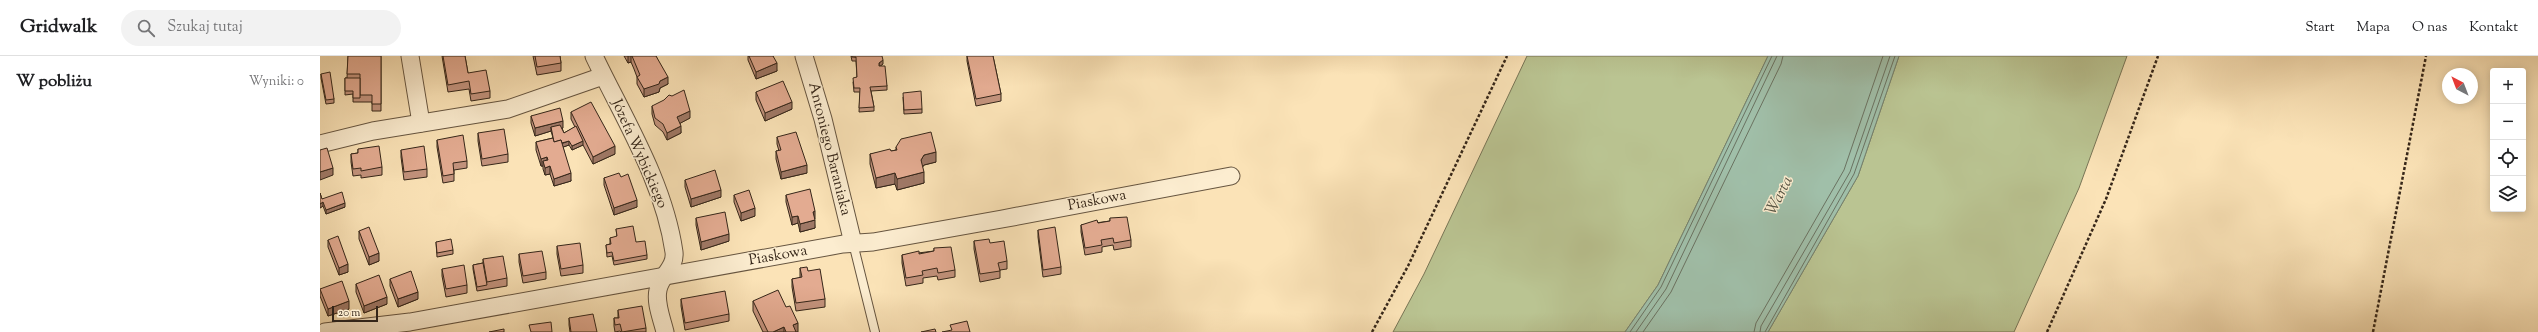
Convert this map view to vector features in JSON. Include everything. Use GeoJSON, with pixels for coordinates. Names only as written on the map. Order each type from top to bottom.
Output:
{"type":"FeatureCollection","features":[{"type":"Feature","properties":{"kind":"street"},"geometry":{"type":"LineString","coordinates":[[410,56],[421,124]]}},
{"type":"Feature","properties":{"kind":"street","name":"Józefa Wybickiego"},"geometry":{"type":"LineString","coordinates":[[594,56],[648,166],[666,214],[674,256],[671,268],[658,287],[657,297],[665,332]]}},
{"type":"Feature","properties":{"kind":"street","name":"Antoniego Baraniaka"},"geometry":{"type":"LineString","coordinates":[[804,56],[823,119],[853,243]]}},
{"type":"Feature","properties":{"kind":"street"},"geometry":{"type":"LineString","coordinates":[[320,144],[360,134],[519,107],[604,76]]}},
{"type":"Feature","properties":{"kind":"street","name":"Piaskowa"},"geometry":{"type":"LineString","coordinates":[[325,332],[410,322],[664,278],[853,243],[873,242],[1231,176]]}},
{"type":"Feature","properties":{"kind":"lane"},"geometry":{"type":"LineString","coordinates":[[853,243],[875,332]]}},
{"type":"Feature","properties":{"kind":"path"},"geometry":{"type":"LineString","coordinates":[[1372,332],[1408,266],[1507,56]]}},
{"type":"Feature","properties":{"kind":"path"},"geometry":{"type":"LineString","coordinates":[[2047,332],[2106,199],[2158,56]]}},
{"type":"Feature","properties":{"kind":"path"},"geometry":{"type":"LineString","coordinates":[[2373,332],[2426,56]]}},
{"type":"Feature","properties":{"kind":"shaded area"},"geometry":{"type":"Polygon","coordinates":[[[1527,56],[1768,56],[1658,285],[1625,332],[1393,332],[1424,274],[1527,56]]]}},
{"type":"Feature","properties":{"kind":"shaded area"},"geometry":{"type":"Polygon","coordinates":[[[1899,56],[2127,56],[2079,188],[2014,332],[1768,332],[1858,176],[1899,56]]]}},
{"type":"Feature","properties":{"kind":"water","name":"Warta"},"geometry":{"type":"Polygon","coordinates":[[[1768,56],[1899,56],[1858,176],[1768,332],[1625,332],[1658,285],[1768,56]]]}},
{"type":"Feature","properties":{"kind":"building"},"geometry":{"type":"Polygon","coordinates":[[[348,56],[381,56],[381,104],[372,104],[372,95],[360,95],[360,74],[347,74],[348,56]]]}},
{"type":"Feature","properties":{"kind":"building"},"geometry":{"type":"Polygon","coordinates":[[[443,56],[465,56],[468,73],[486,70],[490,91],[471,94],[469,81],[448,85],[443,56]]]}},
{"type":"Feature","properties":{"kind":"building"},"geometry":{"type":"Polygon","coordinates":[[[535,56],[560,56],[561,63],[537,67],[535,56]]]}},
{"type":"Feature","properties":{"kind":"building"},"geometry":{"type":"Polygon","coordinates":[[[632,56],[656,56],[668,77],[660,81],[659,84],[644,89],[637,77],[640,75],[632,56]]]}},
{"type":"Feature","properties":{"kind":"building"},"geometry":{"type":"Polygon","coordinates":[[[749,56],[773,56],[777,63],[756,72],[749,56]]]}},
{"type":"Feature","properties":{"kind":"building"},"geometry":{"type":"Polygon","coordinates":[[[852,56],[882,56],[883,60],[879,63],[879,66],[885,66],[887,86],[870,87],[874,107],[859,108],[860,88],[854,88],[853,78],[857,77],[856,57],[852,56]]]}},
{"type":"Feature","properties":{"kind":"building"},"geometry":{"type":"Polygon","coordinates":[[[967,56],[993,56],[1001,94],[976,99],[967,56]]]}},
{"type":"Feature","properties":{"kind":"building"},"geometry":{"type":"Polygon","coordinates":[[[330,72],[334,99],[326,100],[321,74],[330,72]]]}},
{"type":"Feature","properties":{"kind":"building"},"geometry":{"type":"Polygon","coordinates":[[[345,78],[360,78],[360,98],[353,98],[353,91],[345,91],[345,78]]]}},
{"type":"Feature","properties":{"kind":"building"},"geometry":{"type":"Polygon","coordinates":[[[783,81],[792,102],[765,113],[756,92],[783,81]]]}},
{"type":"Feature","properties":{"kind":"building"},"geometry":{"type":"Polygon","coordinates":[[[684,90],[690,111],[677,117],[681,126],[667,133],[663,124],[655,118],[652,106],[664,100],[669,95],[672,96],[684,90]]]}},
{"type":"Feature","properties":{"kind":"building"},"geometry":{"type":"Polygon","coordinates":[[[921,91],[922,109],[904,110],[903,93],[921,91]]]}},
{"type":"Feature","properties":{"kind":"building"},"geometry":{"type":"Polygon","coordinates":[[[591,102],[615,146],[593,157],[571,112],[591,102]]]}},
{"type":"Feature","properties":{"kind":"building"},"geometry":{"type":"Polygon","coordinates":[[[560,108],[563,121],[535,128],[531,116],[560,108]]]}},
{"type":"Feature","properties":{"kind":"building"},"geometry":{"type":"Polygon","coordinates":[[[560,125],[564,133],[576,126],[583,141],[572,146],[569,141],[562,143],[561,140],[554,142],[551,127],[560,125]]]}},
{"type":"Feature","properties":{"kind":"building"},"geometry":{"type":"Polygon","coordinates":[[[504,129],[508,154],[482,159],[478,133],[504,129]]]}},
{"type":"Feature","properties":{"kind":"building"},"geometry":{"type":"Polygon","coordinates":[[[796,132],[807,165],[781,172],[776,151],[781,150],[777,137],[796,132]]]}},
{"type":"Feature","properties":{"kind":"building"},"geometry":{"type":"Polygon","coordinates":[[[931,132],[936,152],[924,155],[921,160],[924,172],[897,179],[895,173],[876,178],[870,154],[890,149],[891,151],[897,150],[896,147],[901,139],[931,132]]]}},
{"type":"Feature","properties":{"kind":"building"},"geometry":{"type":"Polygon","coordinates":[[[463,135],[467,161],[453,163],[454,174],[443,176],[437,140],[463,135]]]}},
{"type":"Feature","properties":{"kind":"building"},"geometry":{"type":"Polygon","coordinates":[[[553,138],[554,142],[561,140],[571,173],[554,179],[550,166],[545,168],[543,161],[548,160],[547,157],[541,159],[536,142],[553,138]]]}},
{"type":"Feature","properties":{"kind":"building"},"geometry":{"type":"Polygon","coordinates":[[[379,146],[382,167],[361,171],[361,168],[353,169],[351,154],[358,153],[358,149],[379,146]]]}},
{"type":"Feature","properties":{"kind":"building"},"geometry":{"type":"Polygon","coordinates":[[[424,146],[427,169],[404,172],[401,150],[424,146]]]}},
{"type":"Feature","properties":{"kind":"building"},"geometry":{"type":"Polygon","coordinates":[[[327,148],[333,168],[320,172],[320,150],[327,148]]]}},
{"type":"Feature","properties":{"kind":"building"},"geometry":{"type":"Polygon","coordinates":[[[715,170],[721,190],[691,199],[685,180],[715,170]]]}},
{"type":"Feature","properties":{"kind":"building"},"geometry":{"type":"Polygon","coordinates":[[[619,173],[621,177],[628,174],[637,200],[614,208],[604,178],[619,173]]]}},
{"type":"Feature","properties":{"kind":"building"},"geometry":{"type":"Polygon","coordinates":[[[810,189],[815,211],[813,212],[815,220],[800,224],[798,216],[792,217],[786,195],[810,189]]]}},
{"type":"Feature","properties":{"kind":"building"},"geometry":{"type":"Polygon","coordinates":[[[749,190],[755,208],[741,213],[734,195],[749,190]]]}},
{"type":"Feature","properties":{"kind":"building"},"geometry":{"type":"Polygon","coordinates":[[[342,192],[345,203],[326,210],[323,202],[320,204],[320,193],[322,199],[342,192]]]}},
{"type":"Feature","properties":{"kind":"building"},"geometry":{"type":"Polygon","coordinates":[[[725,212],[729,234],[701,242],[696,218],[725,212]]]}},
{"type":"Feature","properties":{"kind":"building"},"geometry":{"type":"Polygon","coordinates":[[[1127,217],[1131,240],[1114,243],[1113,238],[1101,240],[1102,245],[1085,248],[1081,225],[1097,220],[1098,223],[1110,221],[1110,218],[1127,217]]]}},
{"type":"Feature","properties":{"kind":"building"},"geometry":{"type":"Polygon","coordinates":[[[633,226],[636,242],[645,241],[647,255],[614,261],[612,252],[607,253],[606,245],[611,244],[610,238],[617,236],[616,229],[633,226]]]}},
{"type":"Feature","properties":{"kind":"building"},"geometry":{"type":"Polygon","coordinates":[[[369,227],[379,253],[369,257],[359,231],[369,227]]]}},
{"type":"Feature","properties":{"kind":"building"},"geometry":{"type":"Polygon","coordinates":[[[1055,227],[1061,267],[1043,270],[1038,230],[1055,227]]]}},
{"type":"Feature","properties":{"kind":"building"},"geometry":{"type":"Polygon","coordinates":[[[338,236],[348,264],[339,268],[328,240],[338,236]]]}},
{"type":"Feature","properties":{"kind":"building"},"geometry":{"type":"Polygon","coordinates":[[[451,239],[453,250],[437,253],[436,242],[451,239]]]}},
{"type":"Feature","properties":{"kind":"building"},"geometry":{"type":"Polygon","coordinates":[[[989,239],[990,243],[1004,241],[1007,261],[998,263],[1000,271],[980,274],[974,241],[989,239]]]}},
{"type":"Feature","properties":{"kind":"building"},"geometry":{"type":"Polygon","coordinates":[[[580,243],[583,265],[561,269],[557,246],[580,243]]]}},
{"type":"Feature","properties":{"kind":"building"},"geometry":{"type":"Polygon","coordinates":[[[951,247],[955,270],[938,273],[937,268],[922,271],[923,275],[906,278],[902,255],[919,251],[919,254],[934,251],[934,248],[951,247]]]}},
{"type":"Feature","properties":{"kind":"building"},"geometry":{"type":"Polygon","coordinates":[[[542,251],[546,272],[523,276],[519,254],[542,251]]]}},
{"type":"Feature","properties":{"kind":"building"},"geometry":{"type":"Polygon","coordinates":[[[503,256],[507,278],[487,282],[483,259],[503,256]]]}},
{"type":"Feature","properties":{"kind":"building"},"geometry":{"type":"Polygon","coordinates":[[[483,263],[487,285],[477,287],[473,265],[483,263]]]}},
{"type":"Feature","properties":{"kind":"building"},"geometry":{"type":"Polygon","coordinates":[[[464,265],[467,285],[446,289],[442,269],[464,265]]]}},
{"type":"Feature","properties":{"kind":"building"},"geometry":{"type":"Polygon","coordinates":[[[807,267],[808,271],[820,269],[825,299],[796,303],[792,279],[802,277],[800,268],[807,267]]]}},
{"type":"Feature","properties":{"kind":"building"},"geometry":{"type":"Polygon","coordinates":[[[411,271],[418,292],[398,299],[390,279],[411,271]]]}},
{"type":"Feature","properties":{"kind":"building"},"geometry":{"type":"Polygon","coordinates":[[[379,275],[387,297],[364,306],[356,284],[379,275]]]}},
{"type":"Feature","properties":{"kind":"building"},"geometry":{"type":"Polygon","coordinates":[[[342,281],[349,301],[328,309],[320,289],[342,281]]]}},
{"type":"Feature","properties":{"kind":"building"},"geometry":{"type":"Polygon","coordinates":[[[778,290],[786,307],[790,306],[798,323],[793,325],[796,332],[786,332],[784,327],[773,332],[768,332],[753,301],[778,290]]]}},
{"type":"Feature","properties":{"kind":"building"},"geometry":{"type":"Polygon","coordinates":[[[725,291],[729,314],[685,323],[681,299],[725,291]]]}},
{"type":"Feature","properties":{"kind":"building"},"geometry":{"type":"Polygon","coordinates":[[[642,306],[646,328],[622,332],[620,324],[615,325],[614,318],[619,318],[618,310],[642,306]]]}},
{"type":"Feature","properties":{"kind":"building"},"geometry":{"type":"Polygon","coordinates":[[[593,314],[597,332],[571,332],[569,318],[593,314]]]}},
{"type":"Feature","properties":{"kind":"building"},"geometry":{"type":"Polygon","coordinates":[[[967,321],[970,332],[942,332],[952,330],[950,325],[967,321]]]}},
{"type":"Feature","properties":{"kind":"building"},"geometry":{"type":"Polygon","coordinates":[[[551,322],[552,332],[531,332],[529,325],[551,322]]]}},
{"type":"Feature","properties":{"kind":"building"},"geometry":{"type":"Polygon","coordinates":[[[504,329],[504,332],[489,332],[504,329]]]}},
{"type":"Feature","properties":{"kind":"building"},"geometry":{"type":"Polygon","coordinates":[[[935,329],[936,332],[921,332],[935,329]]]}}]}
